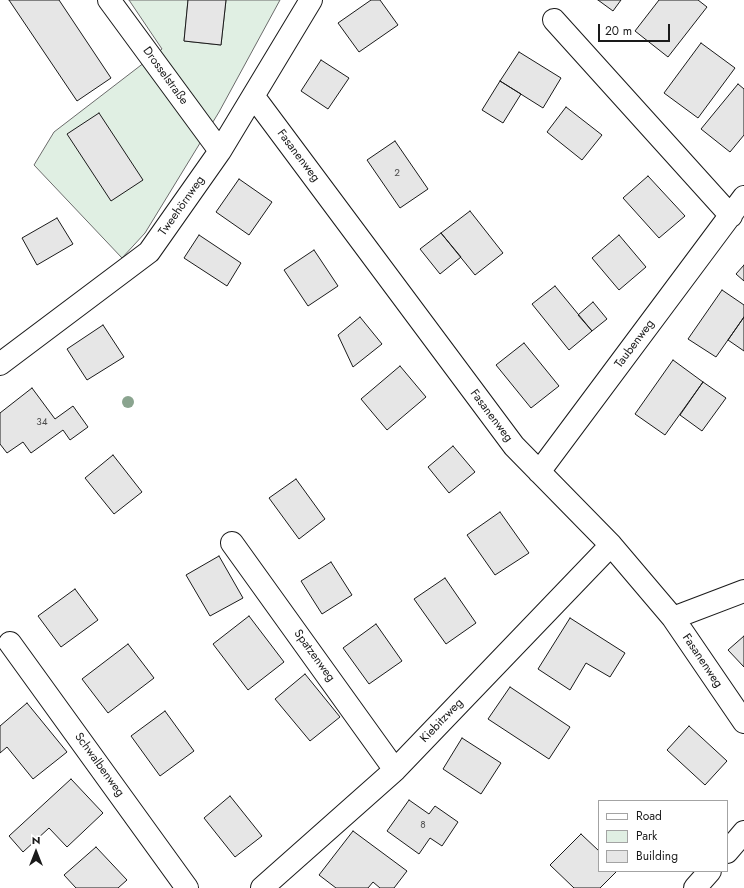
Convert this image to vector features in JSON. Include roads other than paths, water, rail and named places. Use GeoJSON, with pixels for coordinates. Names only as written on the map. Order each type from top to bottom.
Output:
{"type":"FeatureCollection","features":[{"type":"Feature","properties":{"kind":"street","name":"Drosselstraße"},"geometry":{"type":"LineString","coordinates":[[109,0],[220,151]]}},
{"type":"Feature","properties":{"kind":"street","name":"Tweehörnweg"},"geometry":{"type":"LineString","coordinates":[[0,364],[149,252],[220,151],[310,0]]}},
{"type":"Feature","properties":{"kind":"street"},"geometry":{"type":"LineString","coordinates":[[554,20],[731,216]]}},
{"type":"Feature","properties":{"kind":"street","name":"Fasanenweg"},"geometry":{"type":"LineString","coordinates":[[254,96],[509,440],[611,545],[673,618],[744,722]]}},
{"type":"Feature","properties":{"kind":"street","name":"Taubenweg"},"geometry":{"type":"LineString","coordinates":[[539,472],[744,197]]}},
{"type":"Feature","properties":{"kind":"street","name":"Spatzenweg"},"geometry":{"type":"LineString","coordinates":[[232,543],[395,770]]}},
{"type":"Feature","properties":{"kind":"street","name":"Kiebitzweg"},"geometry":{"type":"LineString","coordinates":[[262,888],[395,770],[611,545]]}},
{"type":"Feature","properties":{"kind":"street"},"geometry":{"type":"LineString","coordinates":[[673,618],[744,591]]}},
{"type":"Feature","properties":{"kind":"street","name":"Schwalbenweg"},"geometry":{"type":"LineString","coordinates":[[10,642],[187,888]]}},
{"type":"Feature","properties":{"kind":"street"},"geometry":{"type":"LineString","coordinates":[[728,851],[744,832]]}},
{"type":"Feature","properties":{"kind":"street"},"geometry":{"type":"LineString","coordinates":[[695,888],[709,872]]}}]}
